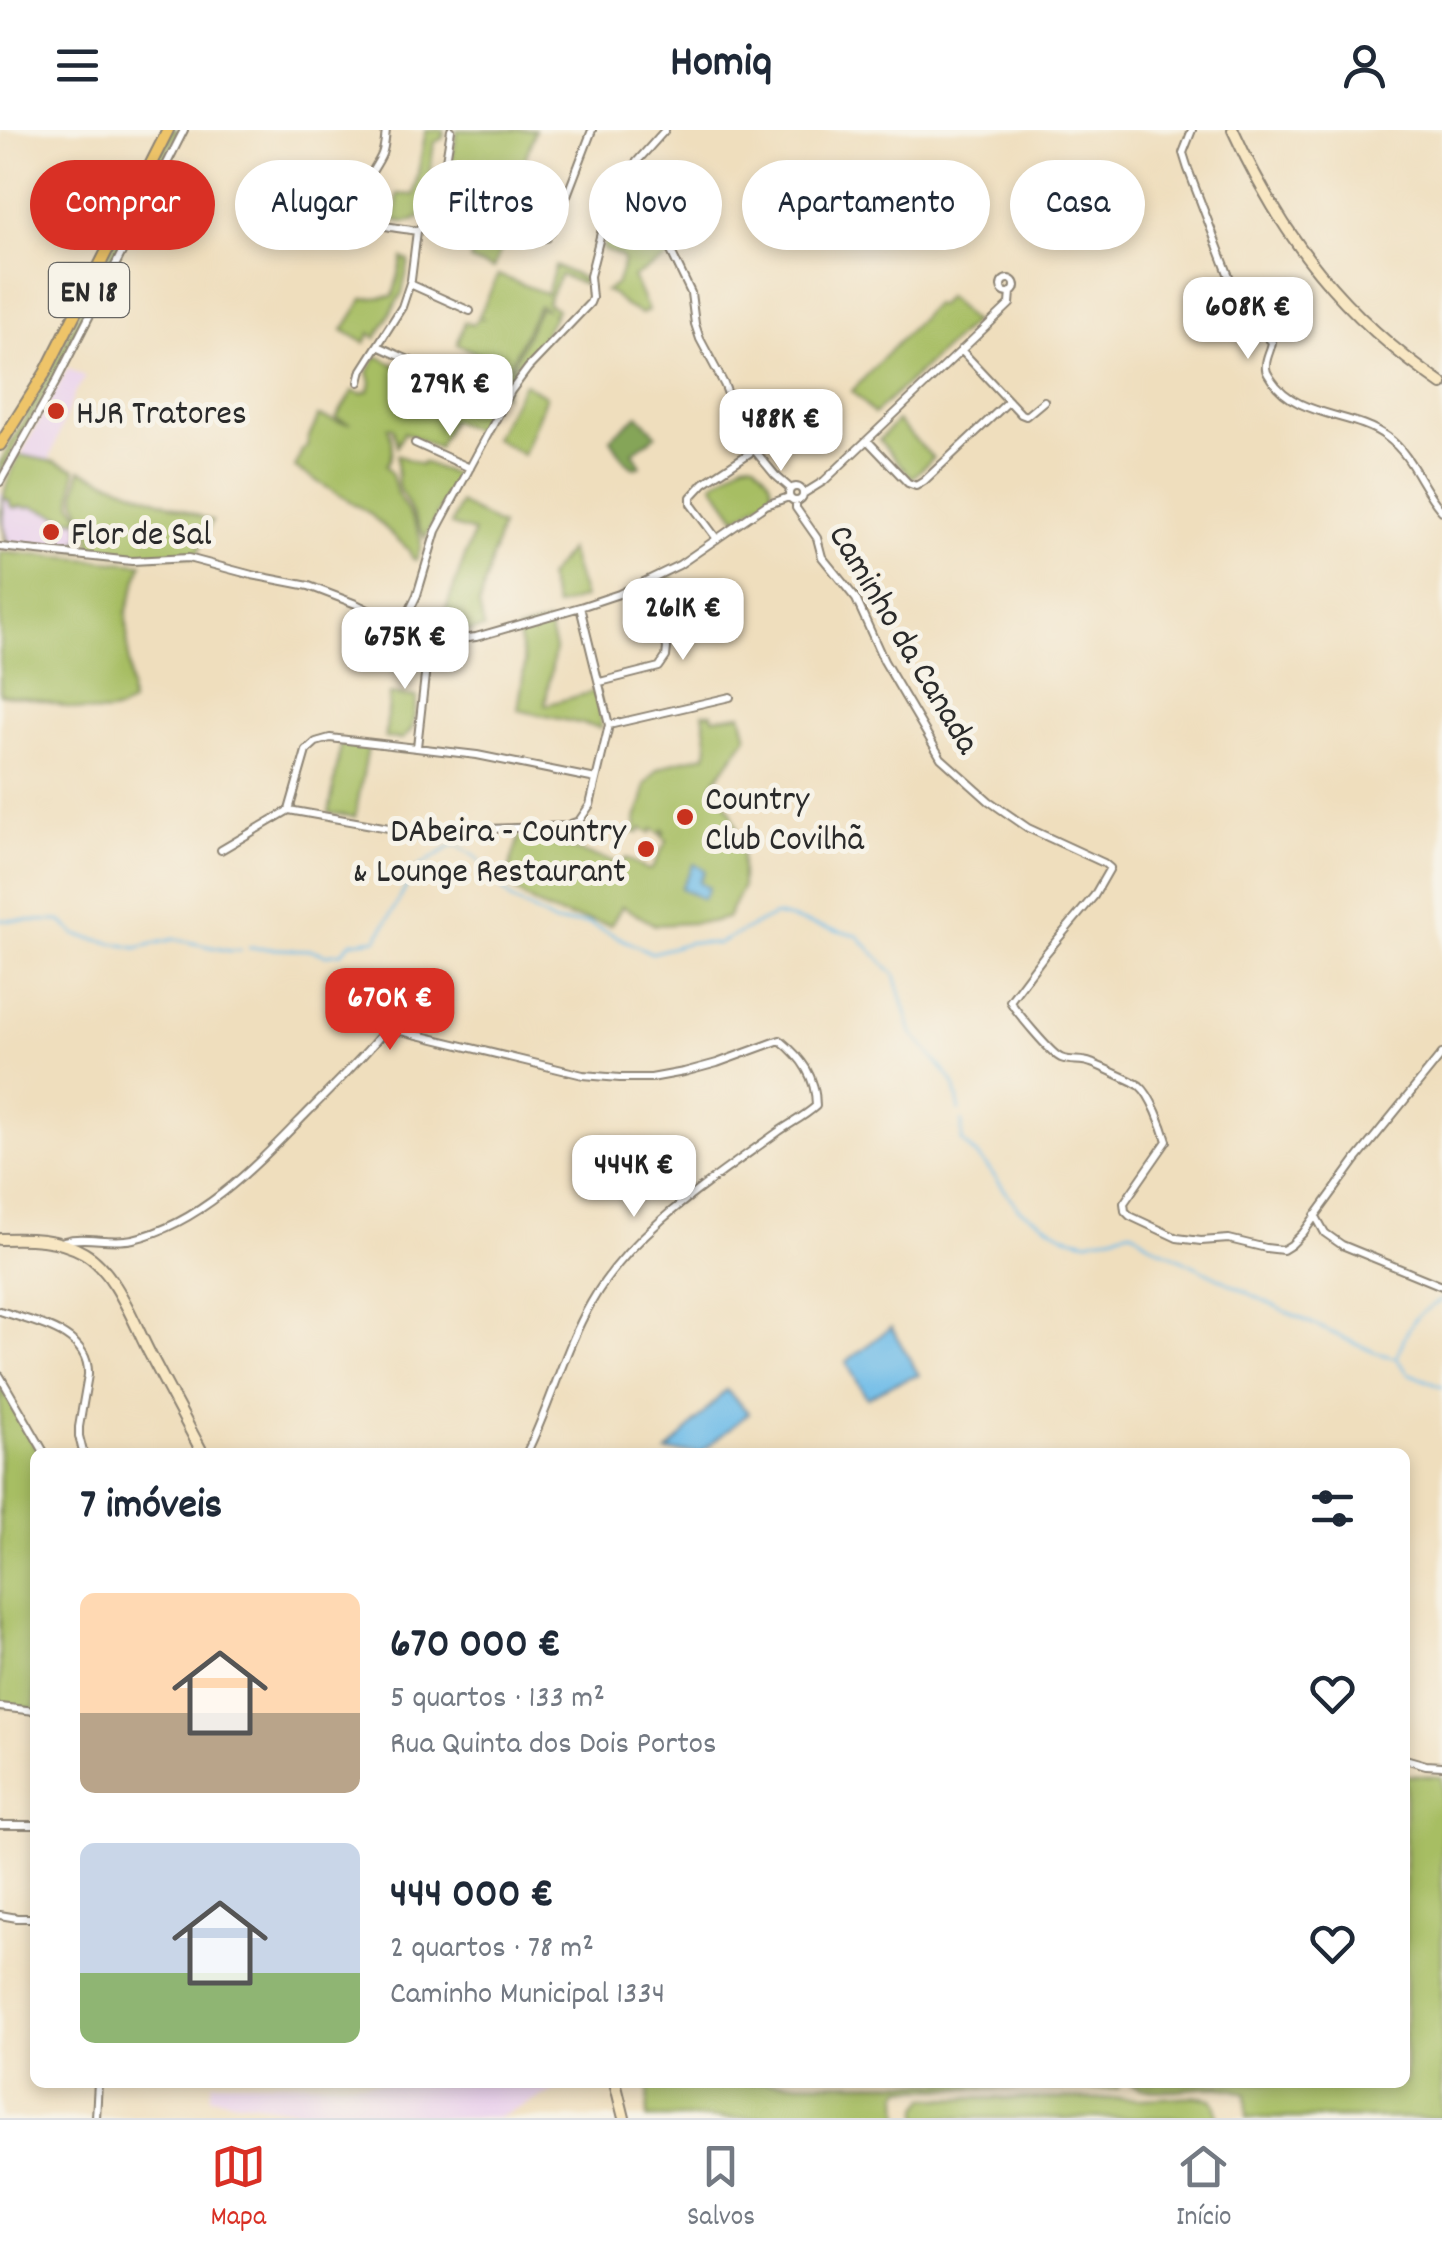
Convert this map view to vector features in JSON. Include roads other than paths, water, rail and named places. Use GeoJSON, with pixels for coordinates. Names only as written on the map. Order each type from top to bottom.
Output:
{"type":"FeatureCollection","features":[{"type":"Feature","properties":{"kind":"main road","name":"EN 18"},"geometry":{"type":"LineString","coordinates":[[0,445],[46,373],[168,130]]}},
{"type":"Feature","properties":{"kind":"main road"},"geometry":{"type":"LineString","coordinates":[[1236,130],[1275,213],[1302,252],[1371,329],[1409,361],[1442,381]]}},
{"type":"Feature","properties":{"kind":"main road"},"geometry":{"type":"LineString","coordinates":[[0,1239],[58,1243],[82,1252],[105,1271],[200,1448]]}},
{"type":"Feature","properties":{"kind":"main road"},"geometry":{"type":"LineString","coordinates":[[616,2088],[624,2118]]}},
{"type":"Feature","properties":{"kind":"street"},"geometry":{"type":"LineString","coordinates":[[0,482],[58,380],[184,130]]}},
{"type":"Feature","properties":{"kind":"street"},"geometry":{"type":"LineString","coordinates":[[386,130],[383,152],[359,194],[357,209],[360,216],[370,221],[413,231]]}},
{"type":"Feature","properties":{"kind":"street"},"geometry":{"type":"LineString","coordinates":[[446,160],[450,130]]}},
{"type":"Feature","properties":{"kind":"street"},"geometry":{"type":"LineString","coordinates":[[569,190],[592,130]]}},
{"type":"Feature","properties":{"kind":"street"},"geometry":{"type":"LineString","coordinates":[[638,160],[666,130]]}},
{"type":"Feature","properties":{"kind":"street"},"geometry":{"type":"LineString","coordinates":[[1192,130],[1184,153],[1240,305],[1272,342],[1267,373],[1276,386],[1312,410],[1374,429],[1387,437],[1412,462],[1418,478],[1442,511]]}},
{"type":"Feature","properties":{"kind":"street"},"geometry":{"type":"LineString","coordinates":[[359,382],[362,370],[402,307],[415,250]]}},
{"type":"Feature","properties":{"kind":"street"},"geometry":{"type":"LineString","coordinates":[[399,625],[416,595],[436,531],[505,404],[528,368],[590,303],[590,276],[597,250]]}},
{"type":"Feature","properties":{"kind":"street"},"geometry":{"type":"LineString","coordinates":[[670,250],[690,294],[700,339],[747,441],[792,496],[800,500],[1010,304],[1011,292]]}},
{"type":"Feature","properties":{"kind":"street"},"geometry":{"type":"LineString","coordinates":[[410,284],[470,311]]}},
{"type":"Feature","properties":{"kind":"street"},"geometry":{"type":"LineString","coordinates":[[378,346],[505,404]]}},
{"type":"Feature","properties":{"kind":"street"},"geometry":{"type":"LineString","coordinates":[[961,350],[1026,416],[1044,401]]}},
{"type":"Feature","properties":{"kind":"street"},"geometry":{"type":"LineString","coordinates":[[867,440],[908,484],[916,486],[1009,401]]}},
{"type":"Feature","properties":{"kind":"street"},"geometry":{"type":"LineString","coordinates":[[415,443],[470,468]]}},
{"type":"Feature","properties":{"kind":"street"},"geometry":{"type":"LineString","coordinates":[[717,540],[691,504],[691,497],[704,483],[754,450]]}},
{"type":"Feature","properties":{"kind":"street"},"geometry":{"type":"LineString","coordinates":[[0,547],[132,560],[188,558],[252,576],[309,586],[429,640],[476,637],[580,607],[648,580],[717,540],[766,505],[792,496],[797,487],[803,494]]}},
{"type":"Feature","properties":{"kind":"street","name":"Caminho da Canada"},"geometry":{"type":"LineString","coordinates":[[792,496],[811,527],[822,557],[856,599],[887,666],[941,758],[1017,821],[1110,868],[1094,896],[1010,1001],[1045,1045],[1063,1060],[1089,1062],[1137,1083],[1148,1097],[1167,1141],[1124,1203],[1125,1211],[1177,1238],[1229,1239],[1275,1250],[1292,1245],[1315,1215]]}},
{"type":"Feature","properties":{"kind":"street"},"geometry":{"type":"LineString","coordinates":[[600,682],[659,666],[666,657],[667,648],[648,580]]}},
{"type":"Feature","properties":{"kind":"street"},"geometry":{"type":"LineString","coordinates":[[221,850],[289,810],[411,832],[565,826],[580,821],[590,806],[609,725],[580,607]]}},
{"type":"Feature","properties":{"kind":"street"},"geometry":{"type":"LineString","coordinates":[[417,747],[429,640]]}},
{"type":"Feature","properties":{"kind":"street"},"geometry":{"type":"LineString","coordinates":[[609,725],[730,697]]}},
{"type":"Feature","properties":{"kind":"street"},"geometry":{"type":"LineString","coordinates":[[289,810],[306,752],[316,742],[330,738],[521,762],[596,780]]}},
{"type":"Feature","properties":{"kind":"street"},"geometry":{"type":"LineString","coordinates":[[58,1243],[77,1238],[130,1240],[169,1226],[196,1210],[232,1185],[382,1034],[401,1031],[583,1075],[620,1078],[684,1072],[780,1040],[807,1067],[814,1082],[816,1106],[657,1223],[630,1249],[591,1304],[575,1335],[529,1448]]}},
{"type":"Feature","properties":{"kind":"street"},"geometry":{"type":"LineString","coordinates":[[1442,1054],[1315,1215],[1325,1233],[1342,1245],[1442,1286]]}},
{"type":"Feature","properties":{"kind":"street"},"geometry":{"type":"LineString","coordinates":[[0,1311],[61,1332],[85,1356],[88,1375],[79,1436],[83,1448]]}},
{"type":"Feature","properties":{"kind":"street"},"geometry":{"type":"LineString","coordinates":[[0,1376],[42,1448]]}},
{"type":"Feature","properties":{"kind":"street"},"geometry":{"type":"LineString","coordinates":[[0,1706],[30,1710]]}},
{"type":"Feature","properties":{"kind":"street"},"geometry":{"type":"LineString","coordinates":[[1410,1760],[1442,1766]]}},
{"type":"Feature","properties":{"kind":"street"},"geometry":{"type":"LineString","coordinates":[[0,1825],[30,1825]]}},
{"type":"Feature","properties":{"kind":"street"},"geometry":{"type":"LineString","coordinates":[[0,1916],[30,1918]]}},
{"type":"Feature","properties":{"kind":"street"},"geometry":{"type":"LineString","coordinates":[[96,2118],[98,2088]]}},
{"type":"Feature","properties":{"kind":"water"},"geometry":{"type":"Polygon","coordinates":[[[694,864],[705,870],[699,882],[709,888],[703,899],[681,888],[694,864]]]}},
{"type":"Feature","properties":{"kind":"water"},"geometry":{"type":"Polygon","coordinates":[[[891,1327],[919,1375],[867,1398],[846,1362],[891,1327]]]}},
{"type":"Feature","properties":{"kind":"water"},"geometry":{"type":"Polygon","coordinates":[[[726,1390],[749,1413],[706,1448],[671,1448],[726,1390]]]}},
{"type":"Feature","properties":{"kind":"waterway"},"geometry":{"type":"LineString","coordinates":[[249,948],[312,950],[326,955],[341,953],[351,942],[377,939],[417,868],[455,844],[476,857],[511,899],[555,923],[588,923],[652,953],[691,942],[717,944],[775,915],[858,936],[895,975],[912,1033],[954,1083],[960,1111]]}},
{"type":"Feature","properties":{"kind":"waterway"},"geometry":{"type":"LineString","coordinates":[[0,920],[61,921],[76,935],[136,948],[174,939],[241,950]]}},
{"type":"Feature","properties":{"kind":"waterway"},"geometry":{"type":"LineString","coordinates":[[962,1121],[962,1141],[1019,1209],[1066,1236],[1088,1241],[1131,1230],[1154,1246],[1287,1312],[1374,1352],[1396,1358],[1408,1373],[1442,1387]]}},
{"type":"Feature","properties":{"kind":"waterway"},"geometry":{"type":"LineString","coordinates":[[1396,1358],[1412,1323],[1442,1300]]}},
{"type":"Feature","properties":{"kind":"place","name":"HJR Tratores"},"geometry":{"type":"Point","coordinates":[56,411]}},
{"type":"Feature","properties":{"kind":"place","name":"Flor de Sal"},"geometry":{"type":"Point","coordinates":[51,532]}},
{"type":"Feature","properties":{"kind":"place","name":"Country Club Covilhã"},"geometry":{"type":"Point","coordinates":[685,817]}},
{"type":"Feature","properties":{"kind":"place","name":"DAbeira - Country & Lounge Restaurant"},"geometry":{"type":"Point","coordinates":[646,849]}}]}
